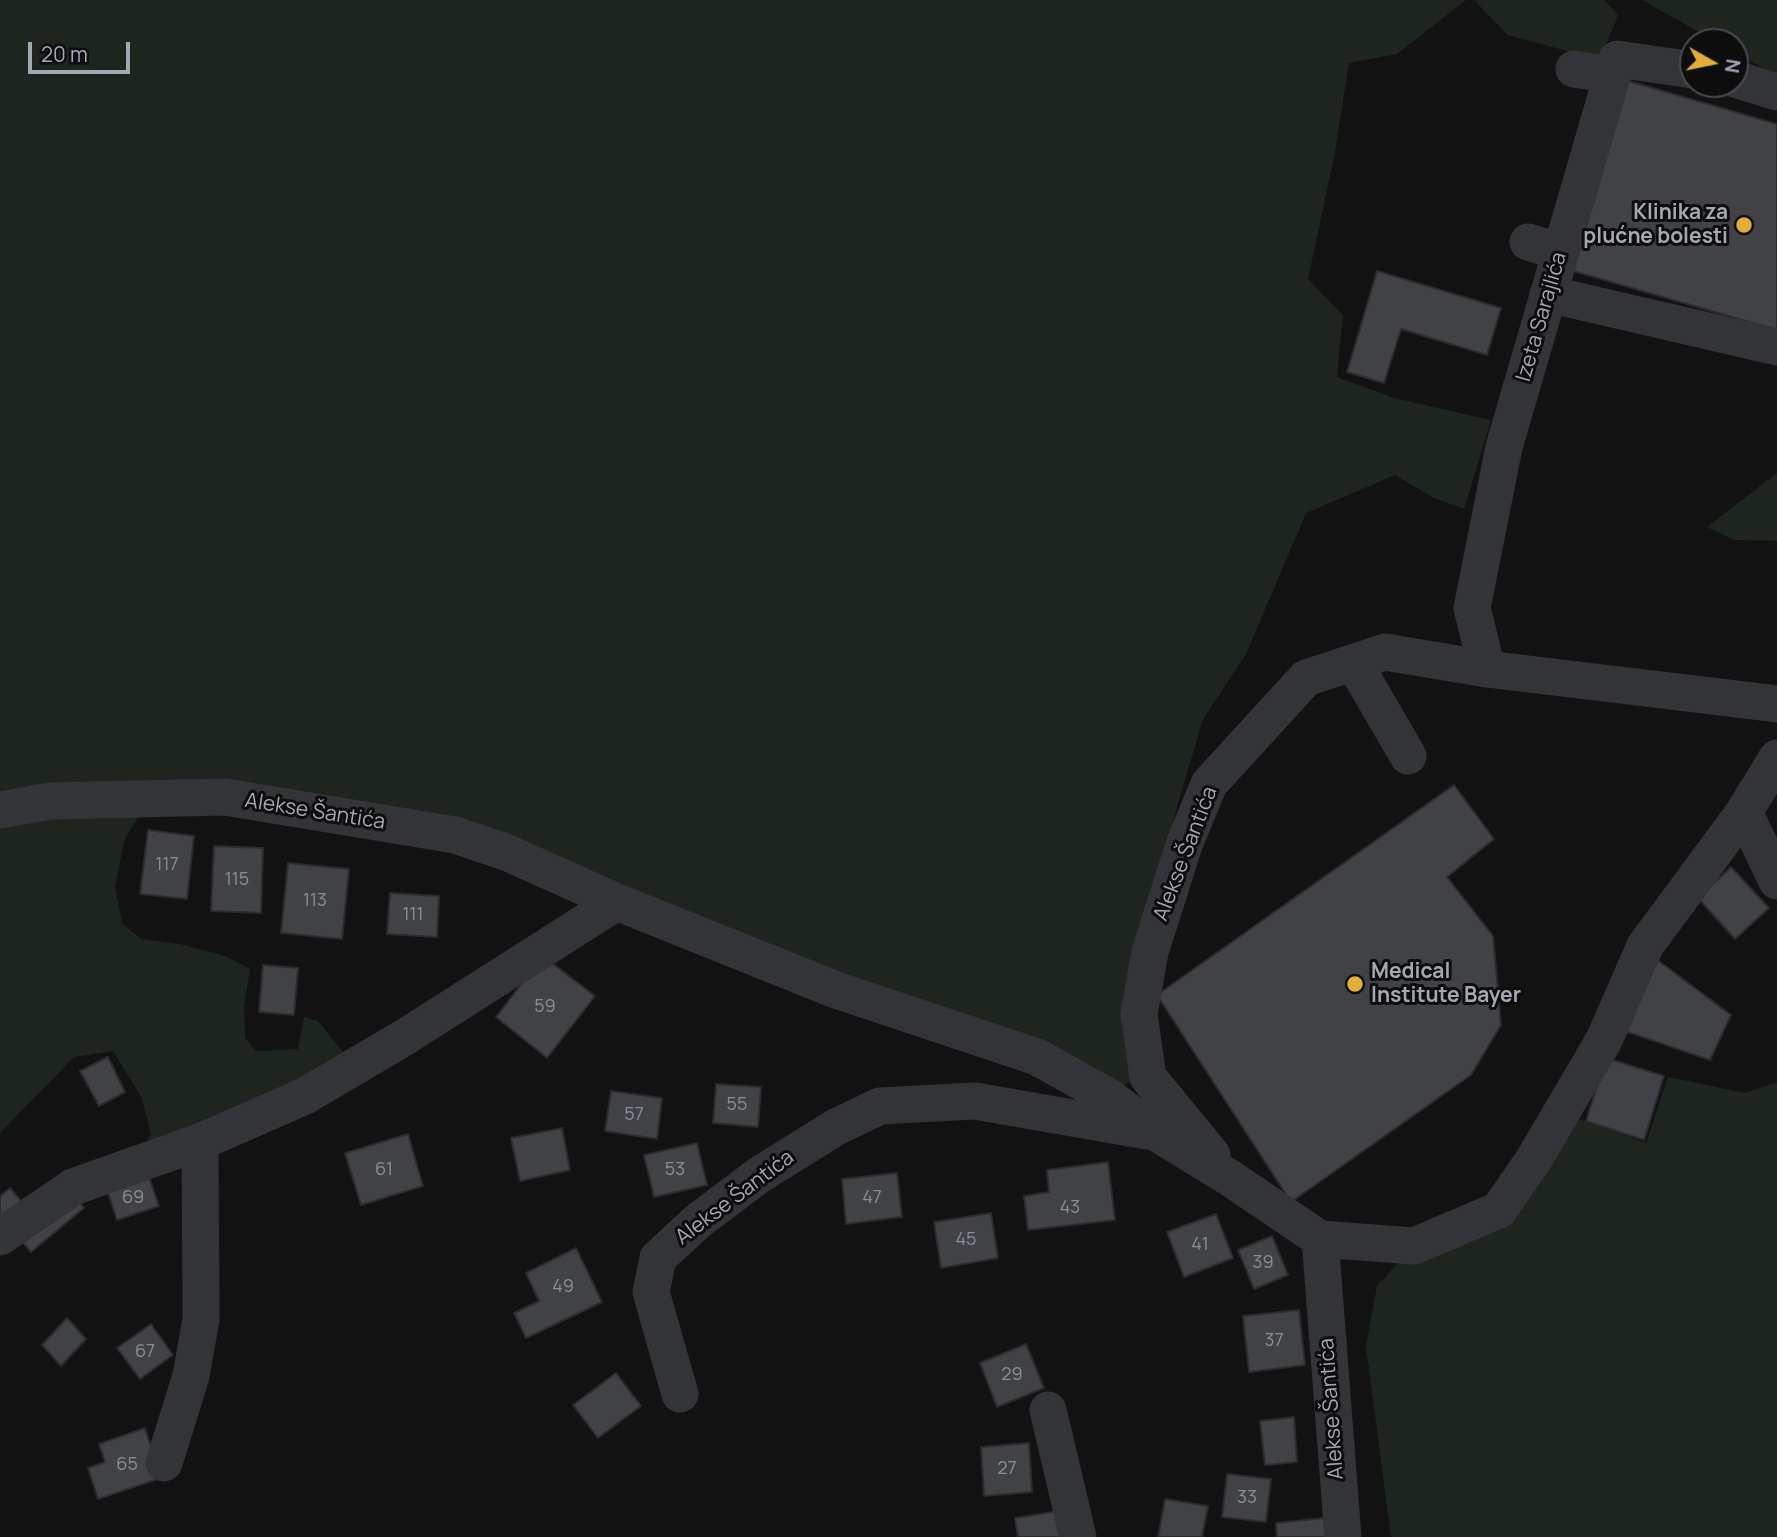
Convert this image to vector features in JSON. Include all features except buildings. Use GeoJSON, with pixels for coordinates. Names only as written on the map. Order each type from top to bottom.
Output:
{"type":"FeatureCollection","features":[{"type":"Feature","properties":{"kind":"street"},"geometry":{"type":"LineString","coordinates":[[1574,69],[1612,75],[1617,59],[1679,68]]}},
{"type":"Feature","properties":{"kind":"street","name":"Izeta Sarajlića"},"geometry":{"type":"LineString","coordinates":[[1487,669],[1472,608],[1504,447],[1548,294],[1544,247],[1612,75]]}},
{"type":"Feature","properties":{"kind":"street"},"geometry":{"type":"LineString","coordinates":[[1749,83],[1777,92]]}},
{"type":"Feature","properties":{"kind":"street"},"geometry":{"type":"LineString","coordinates":[[1548,294],[1777,347]]}},
{"type":"Feature","properties":{"kind":"street","name":"Alekse Šantića"},"geometry":{"type":"LineString","coordinates":[[1230,1178],[1148,1077],[1139,1014],[1150,952],[1184,845],[1209,784],[1306,678],[1385,652],[1487,669],[1777,704]]}},
{"type":"Feature","properties":{"kind":"street"},"geometry":{"type":"LineString","coordinates":[[1354,663],[1408,756]]}},
{"type":"Feature","properties":{"kind":"street","name":"Alekse Šantića"},"geometry":{"type":"LineString","coordinates":[[0,810],[50,800],[225,797],[455,835],[564,876],[617,902],[836,990],[1037,1057],[1109,1097],[1155,1132],[1230,1178],[1320,1239],[1413,1246],[1499,1210],[1534,1159],[1604,1040],[1645,946],[1744,812],[1777,758]]}},
{"type":"Feature","properties":{"kind":"street"},"geometry":{"type":"LineString","coordinates":[[1744,812],[1777,881]]}},
{"type":"Feature","properties":{"kind":"street"},"geometry":{"type":"LineString","coordinates":[[0,1237],[73,1186],[200,1142],[305,1096],[405,1037],[617,902]]}},
{"type":"Feature","properties":{"kind":"street","name":"Alekse Šantića"},"geometry":{"type":"LineString","coordinates":[[680,1394],[650,1292],[658,1258],[698,1221],[759,1175],[836,1127],[880,1106],[975,1101],[1155,1132]]}},
{"type":"Feature","properties":{"kind":"street"},"geometry":{"type":"LineString","coordinates":[[164,1463],[191,1376],[201,1319],[200,1142]]}},
{"type":"Feature","properties":{"kind":"street","name":"Alekse Šantića"},"geometry":{"type":"LineString","coordinates":[[1320,1239],[1343,1537]]}},
{"type":"Feature","properties":{"kind":"street"},"geometry":{"type":"LineString","coordinates":[[1048,1410],[1079,1537]]}},
{"type":"Feature","properties":{"kind":"shaded area"},"geometry":{"type":"Polygon","coordinates":[[[0,0],[1466,0],[1397,54],[1349,63],[1334,157],[1308,279],[1343,315],[1337,377],[1394,398],[1491,420],[1464,509],[1434,498],[1395,475],[1306,513],[1246,654],[1203,719],[1176,810],[1143,947],[1148,1077],[1117,1087],[455,835],[145,805],[124,841],[115,886],[122,923],[141,939],[180,944],[225,956],[250,969],[244,1006],[245,1038],[256,1051],[298,1049],[304,1017],[318,1021],[355,1067],[133,1165],[151,1134],[142,1098],[113,1051],[74,1057],[0,1133],[0,0]]]}},
{"type":"Feature","properties":{"kind":"shaded area"},"geometry":{"type":"Polygon","coordinates":[[[1474,0],[1604,0],[1618,15],[1602,54],[1578,54],[1508,35],[1474,0]]]}},
{"type":"Feature","properties":{"kind":"shaded area"},"geometry":{"type":"Polygon","coordinates":[[[1642,0],[1777,0],[1777,76],[1749,60],[1749,28],[1692,28],[1642,0]]]}},
{"type":"Feature","properties":{"kind":"shaded area"},"geometry":{"type":"Polygon","coordinates":[[[1777,473],[1777,541],[1734,540],[1707,527],[1777,473]]]}},
{"type":"Feature","properties":{"kind":"shaded area"},"geometry":{"type":"Polygon","coordinates":[[[1668,1077],[1745,1093],[1777,1082],[1777,1537],[1391,1537],[1366,1346],[1377,1286],[1414,1246],[1499,1210],[1561,1113],[1646,1143],[1668,1077]]]}},
{"type":"Feature","properties":{"kind":"place","name":"Klinika za plućne bolesti"},"geometry":{"type":"Point","coordinates":[1744,225]}},
{"type":"Feature","properties":{"kind":"place","name":"Medical Institute Bayer"},"geometry":{"type":"Point","coordinates":[1355,984]}}]}
